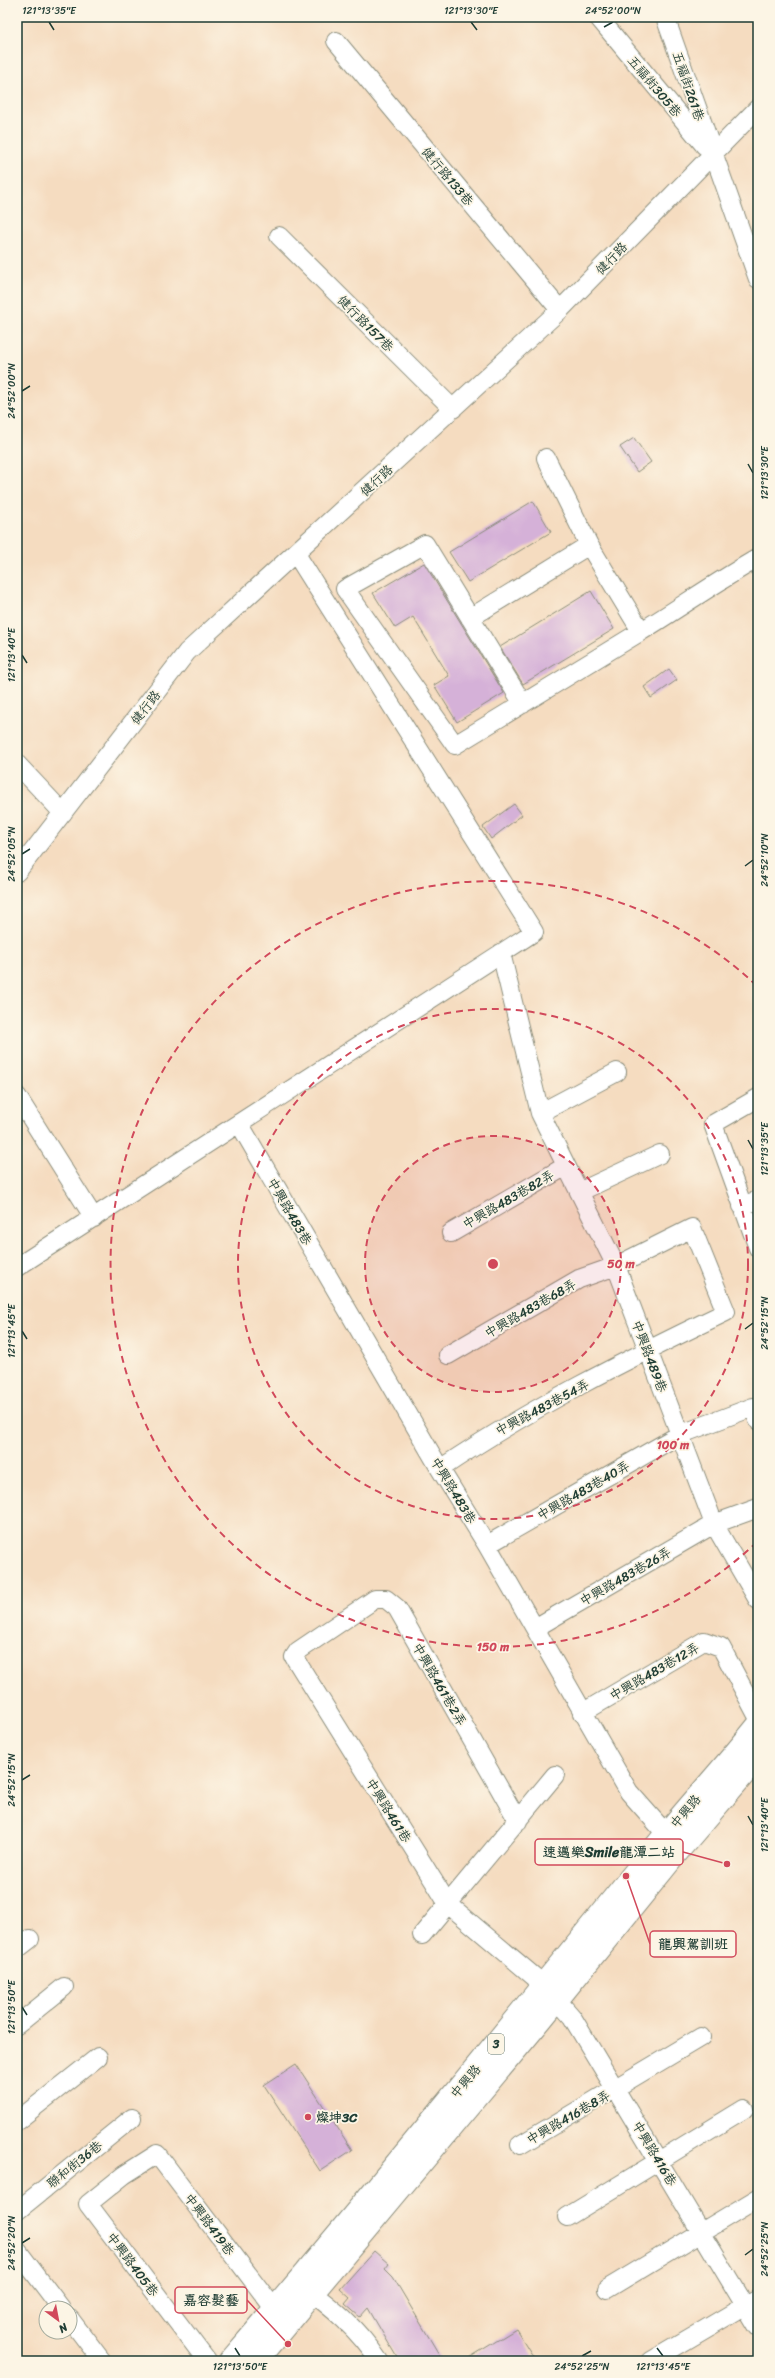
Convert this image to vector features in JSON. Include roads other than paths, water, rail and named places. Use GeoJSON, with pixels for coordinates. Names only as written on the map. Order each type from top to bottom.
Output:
{"type":"FeatureCollection","features":[{"type":"Feature","properties":{"kind":"main road","name":"中興路"},"geometry":{"type":"LineString","coordinates":[[230,2361],[281,2317],[551,1992],[755,1737]]}},
{"type":"Feature","properties":{"kind":"main road","name":"中興路"},"geometry":{"type":"LineString","coordinates":[[673,1841],[758,1758]]}},
{"type":"Feature","properties":{"kind":"main road","name":"中興路"},"geometry":{"type":"LineString","coordinates":[[256,2361],[281,2317]]}},
{"type":"Feature","properties":{"kind":"street","name":"五福街305巷"},"geometry":{"type":"LineString","coordinates":[[598,17],[712,154]]}},
{"type":"Feature","properties":{"kind":"street","name":"五福街261巷"},"geometry":{"type":"LineString","coordinates":[[665,17],[712,154],[758,279]]}},
{"type":"Feature","properties":{"kind":"street","name":"健行路133巷"},"geometry":{"type":"LineString","coordinates":[[336,41],[560,310]]}},
{"type":"Feature","properties":{"kind":"street","name":"健行路"},"geometry":{"type":"LineString","coordinates":[[17,872],[187,652],[296,554],[560,310],[758,108]]}},
{"type":"Feature","properties":{"kind":"street","name":"健行路157巷"},"geometry":{"type":"LineString","coordinates":[[279,236],[453,409]]}},
{"type":"Feature","properties":{"kind":"street"},"geometry":{"type":"LineString","coordinates":[[546,458],[589,545],[641,631]]}},
{"type":"Feature","properties":{"kind":"street"},"geometry":{"type":"LineString","coordinates":[[523,704],[425,544],[345,589],[455,745],[523,704],[641,631],[715,583],[758,558]]}},
{"type":"Feature","properties":{"kind":"street"},"geometry":{"type":"LineString","coordinates":[[470,618],[589,545]]}},
{"type":"Feature","properties":{"kind":"street"},"geometry":{"type":"LineString","coordinates":[[17,1267],[534,932],[296,554]]}},
{"type":"Feature","properties":{"kind":"street"},"geometry":{"type":"LineString","coordinates":[[17,764],[64,813]]}},
{"type":"Feature","properties":{"kind":"street","name":"中興路489巷"},"geometry":{"type":"LineString","coordinates":[[501,953],[540,1113],[616,1266],[714,1524],[758,1600]]}},
{"type":"Feature","properties":{"kind":"street"},"geometry":{"type":"LineString","coordinates":[[540,1113],[617,1072]]}},
{"type":"Feature","properties":{"kind":"street"},"geometry":{"type":"LineString","coordinates":[[17,1096],[94,1218]]}},
{"type":"Feature","properties":{"kind":"street"},"geometry":{"type":"LineString","coordinates":[[758,1098],[713,1124],[750,1203],[758,1248]]}},
{"type":"Feature","properties":{"kind":"street","name":"中興路483巷"},"geometry":{"type":"LineString","coordinates":[[239,1123],[440,1468],[487,1545],[628,1792],[673,1841]]}},
{"type":"Feature","properties":{"kind":"street"},"geometry":{"type":"LineString","coordinates":[[579,1192],[660,1154]]}},
{"type":"Feature","properties":{"kind":"street","name":"中興路483巷82弄"},"geometry":{"type":"LineString","coordinates":[[451,1232],[566,1166]]}},
{"type":"Feature","properties":{"kind":"street","name":"中興路483巷68弄"},"geometry":{"type":"LineString","coordinates":[[448,1356],[579,1279],[616,1266],[692,1228],[711,1272]]}},
{"type":"Feature","properties":{"kind":"street","name":"中興路483巷54弄"},"geometry":{"type":"LineString","coordinates":[[440,1468],[492,1434],[648,1350],[726,1312],[711,1272]]}},
{"type":"Feature","properties":{"kind":"street","name":"中興路483巷40弄"},"geometry":{"type":"LineString","coordinates":[[487,1545],[680,1435],[753,1407],[758,1420]]}},
{"type":"Feature","properties":{"kind":"street","name":"中興路483巷26弄"},"geometry":{"type":"LineString","coordinates":[[535,1628],[714,1524],[758,1508]]}},
{"type":"Feature","properties":{"kind":"street","name":"中興路461巷2弄"},"geometry":{"type":"LineString","coordinates":[[338,1625],[375,1599],[386,1599],[397,1608],[518,1821]]}},
{"type":"Feature","properties":{"kind":"street","name":"中興路461巷"},"geometry":{"type":"LineString","coordinates":[[338,1625],[298,1651],[294,1657],[448,1904],[551,1992]]}},
{"type":"Feature","properties":{"kind":"street","name":"中興路483巷12弄"},"geometry":{"type":"LineString","coordinates":[[582,1713],[704,1641],[721,1647],[758,1717]]}},
{"type":"Feature","properties":{"kind":"street"},"geometry":{"type":"LineString","coordinates":[[422,1935],[555,1775]]}},
{"type":"Feature","properties":{"kind":"street"},"geometry":{"type":"LineString","coordinates":[[17,2025],[64,1987]]}},
{"type":"Feature","properties":{"kind":"street","name":"中興路416巷"},"geometry":{"type":"LineString","coordinates":[[551,1992],[572,2017],[660,2160],[702,2232],[752,2302],[758,2327]]}},
{"type":"Feature","properties":{"kind":"street","name":"中興路416巷8弄"},"geometry":{"type":"LineString","coordinates":[[520,2145],[701,2037]]}},
{"type":"Feature","properties":{"kind":"street"},"geometry":{"type":"LineString","coordinates":[[17,2121],[98,2057]]}},
{"type":"Feature","properties":{"kind":"street"},"geometry":{"type":"LineString","coordinates":[[567,2217],[744,2109]]}},
{"type":"Feature","properties":{"kind":"street","name":"聯和街36巷"},"geometry":{"type":"LineString","coordinates":[[17,2211],[132,2118]]}},
{"type":"Feature","properties":{"kind":"street","name":"中興路419巷"},"geometry":{"type":"LineString","coordinates":[[124,2175],[157,2154],[281,2317]]}},
{"type":"Feature","properties":{"kind":"street","name":"中興路405巷"},"geometry":{"type":"LineString","coordinates":[[124,2175],[88,2204],[207,2361]]}},
{"type":"Feature","properties":{"kind":"street"},"geometry":{"type":"LineString","coordinates":[[607,2289],[758,2198]]}},
{"type":"Feature","properties":{"kind":"street"},"geometry":{"type":"LineString","coordinates":[[17,2250],[55,2300]]}},
{"type":"Feature","properties":{"kind":"street"},"geometry":{"type":"LineString","coordinates":[[305,2288],[330,2306],[367,2343],[380,2361]]}},
{"type":"Feature","properties":{"kind":"street"},"geometry":{"type":"LineString","coordinates":[[651,2361],[752,2302]]}},
{"type":"Feature","properties":{"kind":"street"},"geometry":{"type":"LineString","coordinates":[[78,2330],[102,2361]]}},
{"type":"Feature","properties":{"kind":"place","name":"速邁樂Smile龍潭二站"},"geometry":{"type":"Point","coordinates":[727,1864]}},
{"type":"Feature","properties":{"kind":"place","name":"龍興駕訓班"},"geometry":{"type":"Point","coordinates":[626,1876]}},
{"type":"Feature","properties":{"kind":"place","name":"燦坤3C"},"geometry":{"type":"Point","coordinates":[308,2117]}},
{"type":"Feature","properties":{"kind":"place","name":"嘉容髮藝"},"geometry":{"type":"Point","coordinates":[288,2344]}}]}
